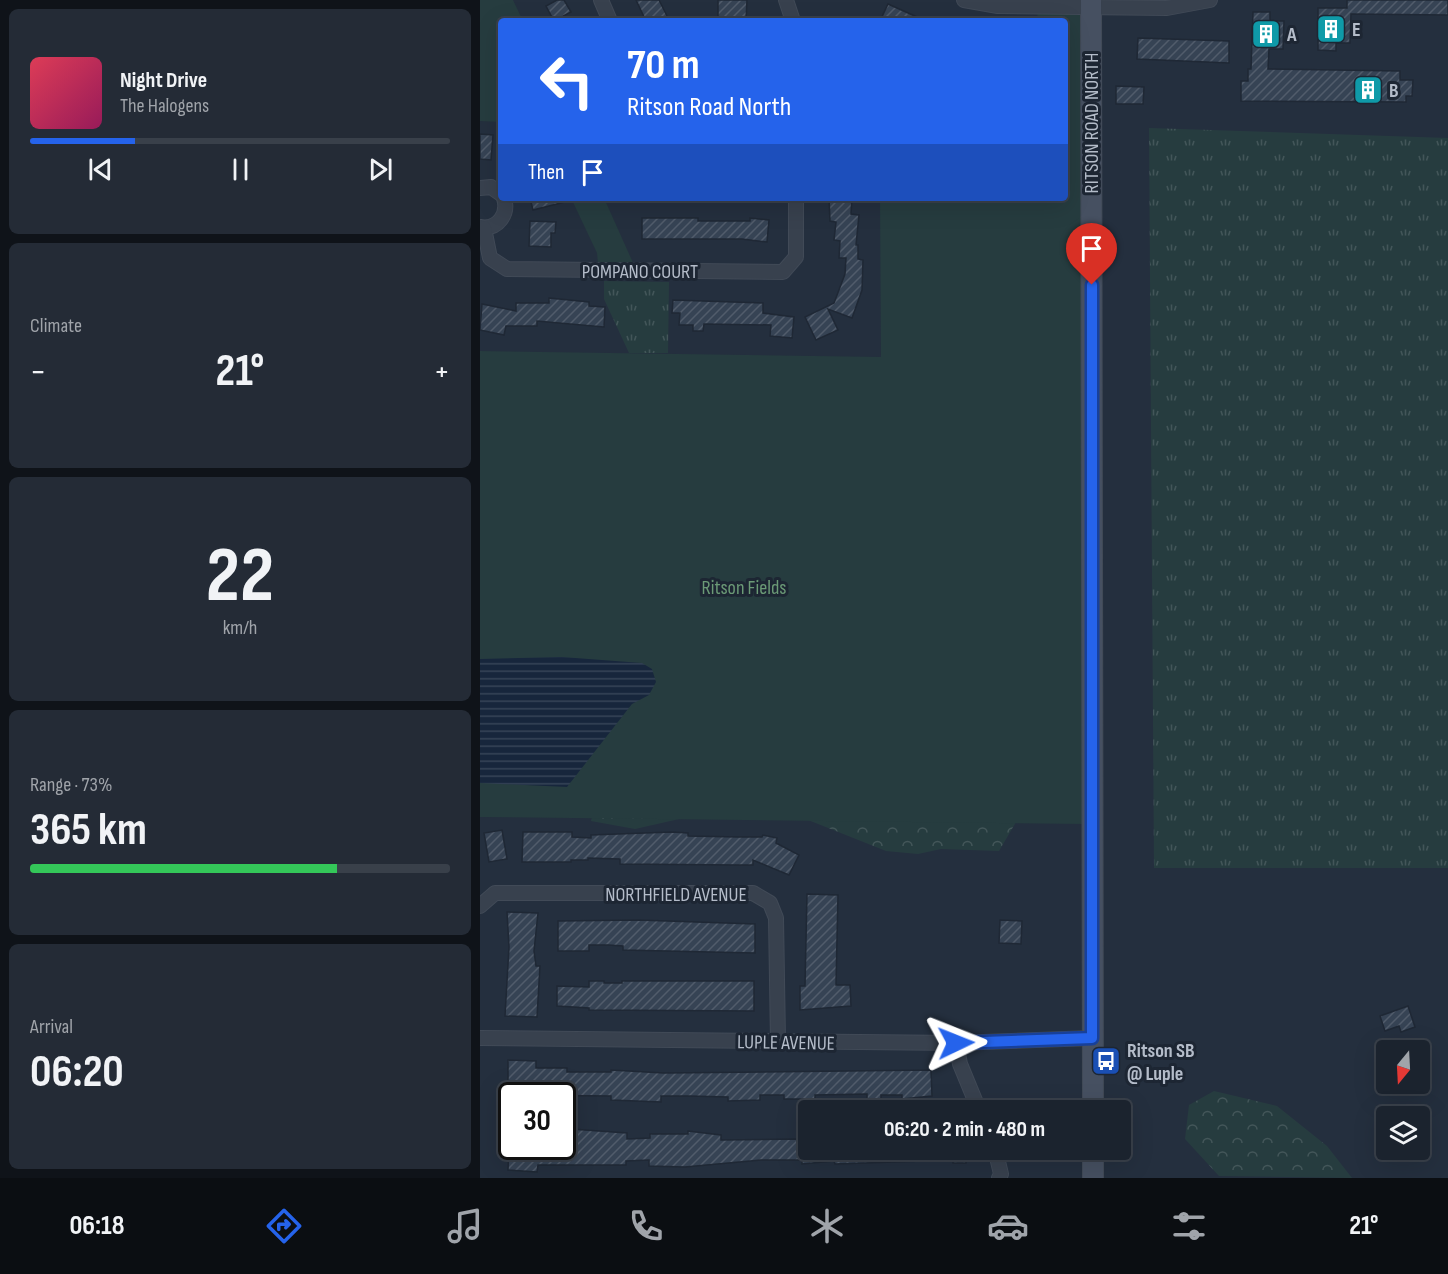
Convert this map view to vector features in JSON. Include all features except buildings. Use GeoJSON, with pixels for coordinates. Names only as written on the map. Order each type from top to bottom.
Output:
{"type":"FeatureCollection","features":[{"type":"Feature","properties":{"kind":"main road","name":"RITSON ROAD NORTH"},"geometry":{"type":"LineString","coordinates":[[1091,4],[1093,1100]]}},
{"type":"Feature","properties":{"kind":"main road"},"geometry":{"type":"LineString","coordinates":[[1093,1160],[1093,1178]]}},
{"type":"Feature","properties":{"kind":"street"},"geometry":{"type":"LineString","coordinates":[[601,0],[609,18]]}},
{"type":"Feature","properties":{"kind":"street"},"geometry":{"type":"LineString","coordinates":[[786,0],[792,18]]}},
{"type":"Feature","properties":{"kind":"street"},"geometry":{"type":"LineString","coordinates":[[964,0],[998,6],[1091,4],[1167,8],[1210,0]]}},
{"type":"Feature","properties":{"kind":"street"},"geometry":{"type":"LineString","coordinates":[[480,188],[491,187],[498,192]]}},
{"type":"Feature","properties":{"kind":"street","name":"POMPANO COURT"},"geometry":{"type":"LineString","coordinates":[[505,201],[506,207],[501,220],[482,227],[490,258],[507,269],[783,272],[791,266],[796,257],[795,201]]}},
{"type":"Feature","properties":{"kind":"street","name":"NORTHFIELD AVENUE"},"geometry":{"type":"LineString","coordinates":[[480,906],[495,893],[753,893],[770,903],[776,918],[778,1041]]}},
{"type":"Feature","properties":{"kind":"street","name":"LUPLE AVENUE"},"geometry":{"type":"LineString","coordinates":[[480,1038],[956,1043],[1092,1038]]}},
{"type":"Feature","properties":{"kind":"street"},"geometry":{"type":"LineString","coordinates":[[956,1043],[960,1064],[975,1100]]}},
{"type":"Feature","properties":{"kind":"street"},"geometry":{"type":"LineString","coordinates":[[998,1160],[1001,1174],[999,1178]]}},
{"type":"Feature","properties":{"kind":"green space"},"geometry":{"type":"Polygon","coordinates":[[[480,0],[513,0],[522,18],[498,18],[498,122],[480,121],[480,0]]]}},
{"type":"Feature","properties":{"kind":"green space","name":"Ritson Fields"},"geometry":{"type":"Polygon","coordinates":[[[1038,7],[1091,7],[1083,824],[480,817],[480,351],[881,357],[880,201],[1068,201],[1068,18],[1037,18],[1038,7]]]}},
{"type":"Feature","properties":{"kind":"green space"},"geometry":{"type":"Polygon","coordinates":[[[1149,128],[1448,138],[1448,868],[1154,868],[1149,128]]]}},
{"type":"Feature","properties":{"kind":"green space"},"geometry":{"type":"Polygon","coordinates":[[[572,201],[605,201],[634,265],[598,264],[597,253],[572,201]]]}},
{"type":"Feature","properties":{"kind":"green space"},"geometry":{"type":"Polygon","coordinates":[[[604,281],[669,282],[668,353],[629,353],[604,299],[604,281]]]}},
{"type":"Feature","properties":{"kind":"green space"},"geometry":{"type":"Polygon","coordinates":[[[601,772],[1019,817],[999,851],[941,849],[918,854],[886,851],[788,812],[688,817],[635,829],[591,821],[601,772]]]}},
{"type":"Feature","properties":{"kind":"green space"},"geometry":{"type":"Polygon","coordinates":[[[1214,1091],[1277,1106],[1327,1146],[1352,1178],[1219,1176],[1185,1139],[1189,1105],[1214,1091]]]}},
{"type":"Feature","properties":{"kind":"water"},"geometry":{"type":"Polygon","coordinates":[[[562,657],[642,663],[652,669],[656,682],[649,695],[632,704],[567,787],[480,783],[480,659],[562,657]]]}},
{"type":"Feature","properties":{"kind":"place","name":"E"},"geometry":{"type":"Point","coordinates":[1331,29]}},
{"type":"Feature","properties":{"kind":"place","name":"A"},"geometry":{"type":"Point","coordinates":[1266,34]}},
{"type":"Feature","properties":{"kind":"place","name":"B"},"geometry":{"type":"Point","coordinates":[1368,90]}},
{"type":"Feature","properties":{"kind":"place","name":"Ritson SB @ Luple"},"geometry":{"type":"Point","coordinates":[1106,1061]}},
{"type":"Feature","properties":{"kind":"route"},"geometry":{"type":"LineString","coordinates":[[956,1043],[1092,1038],[1094,869],[1092,285]]}}]}
